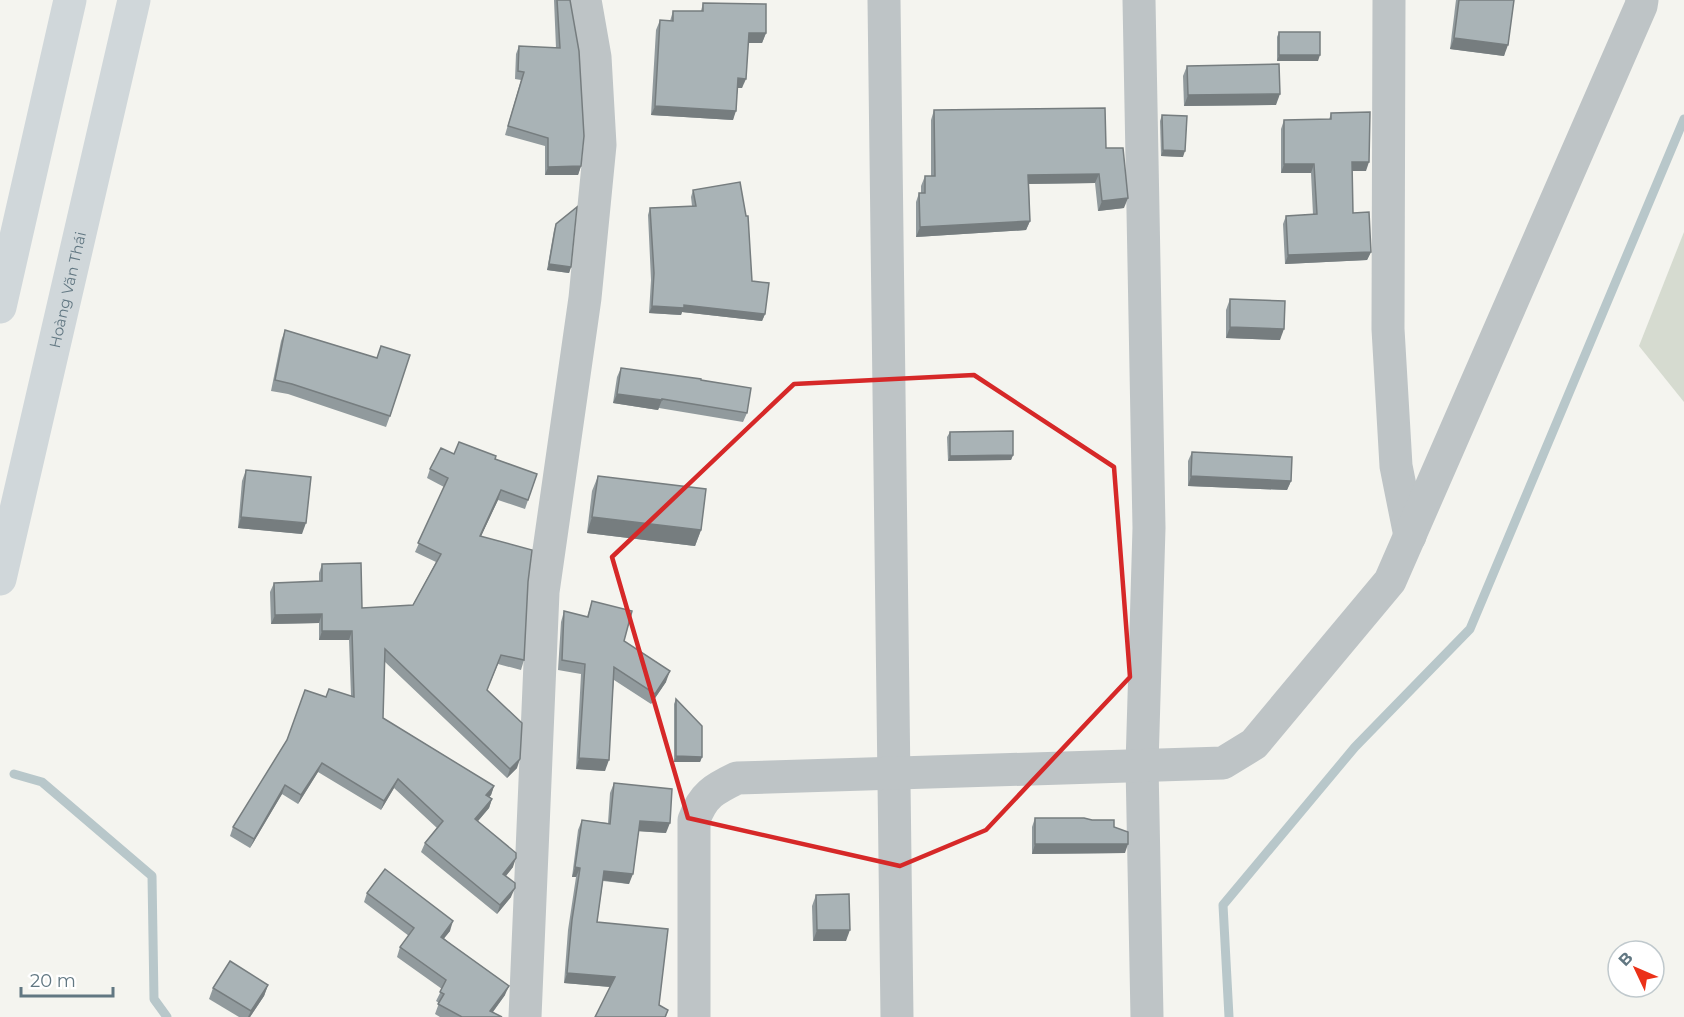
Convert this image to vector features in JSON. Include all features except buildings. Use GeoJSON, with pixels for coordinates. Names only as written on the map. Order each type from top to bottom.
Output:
{"type":"FeatureCollection","features":[{"type":"Feature","properties":{"kind":"main road"},"geometry":{"type":"LineString","coordinates":[[0,307],[70,0]]}},
{"type":"Feature","properties":{"kind":"main road","name":"Hoàng Văn Thái"},"geometry":{"type":"LineString","coordinates":[[0,579],[135,0]]}},
{"type":"Feature","properties":{"kind":"street"},"geometry":{"type":"LineString","coordinates":[[525,1017],[543,592],[585,298],[600,145],[595,57],[585,0]]}},
{"type":"Feature","properties":{"kind":"street"},"geometry":{"type":"LineString","coordinates":[[884,0],[897,1017]]}},
{"type":"Feature","properties":{"kind":"street"},"geometry":{"type":"LineString","coordinates":[[1139,0],[1149,528],[1142,765],[1147,1017]]}},
{"type":"Feature","properties":{"kind":"street"},"geometry":{"type":"LineString","coordinates":[[1389,0],[1388,329],[1396,466],[1410,536]]}},
{"type":"Feature","properties":{"kind":"street"},"geometry":{"type":"LineString","coordinates":[[694,1017],[694,820],[700,803],[714,789],[737,778],[1223,763],[1254,744],[1390,581],[1642,0]]}},
{"type":"Feature","properties":{"kind":"highlighted area"},"geometry":{"type":"Polygon","coordinates":[[[974,375],[1114,467],[1130,677],[986,830],[900,866],[688,818],[612,557],[794,384],[974,375]]]}},
{"type":"Feature","properties":{"kind":"shaded area"},"geometry":{"type":"Polygon","coordinates":[[[1684,232],[1684,402],[1639,346],[1684,232]]]}},
{"type":"Feature","properties":{"kind":"waterway"},"geometry":{"type":"LineString","coordinates":[[1229,1017],[1223,905],[1355,747],[1470,629],[1684,119]]}},
{"type":"Feature","properties":{"kind":"waterway"},"geometry":{"type":"LineString","coordinates":[[14,774],[42,782],[152,876],[154,999],[167,1017]]}}]}
